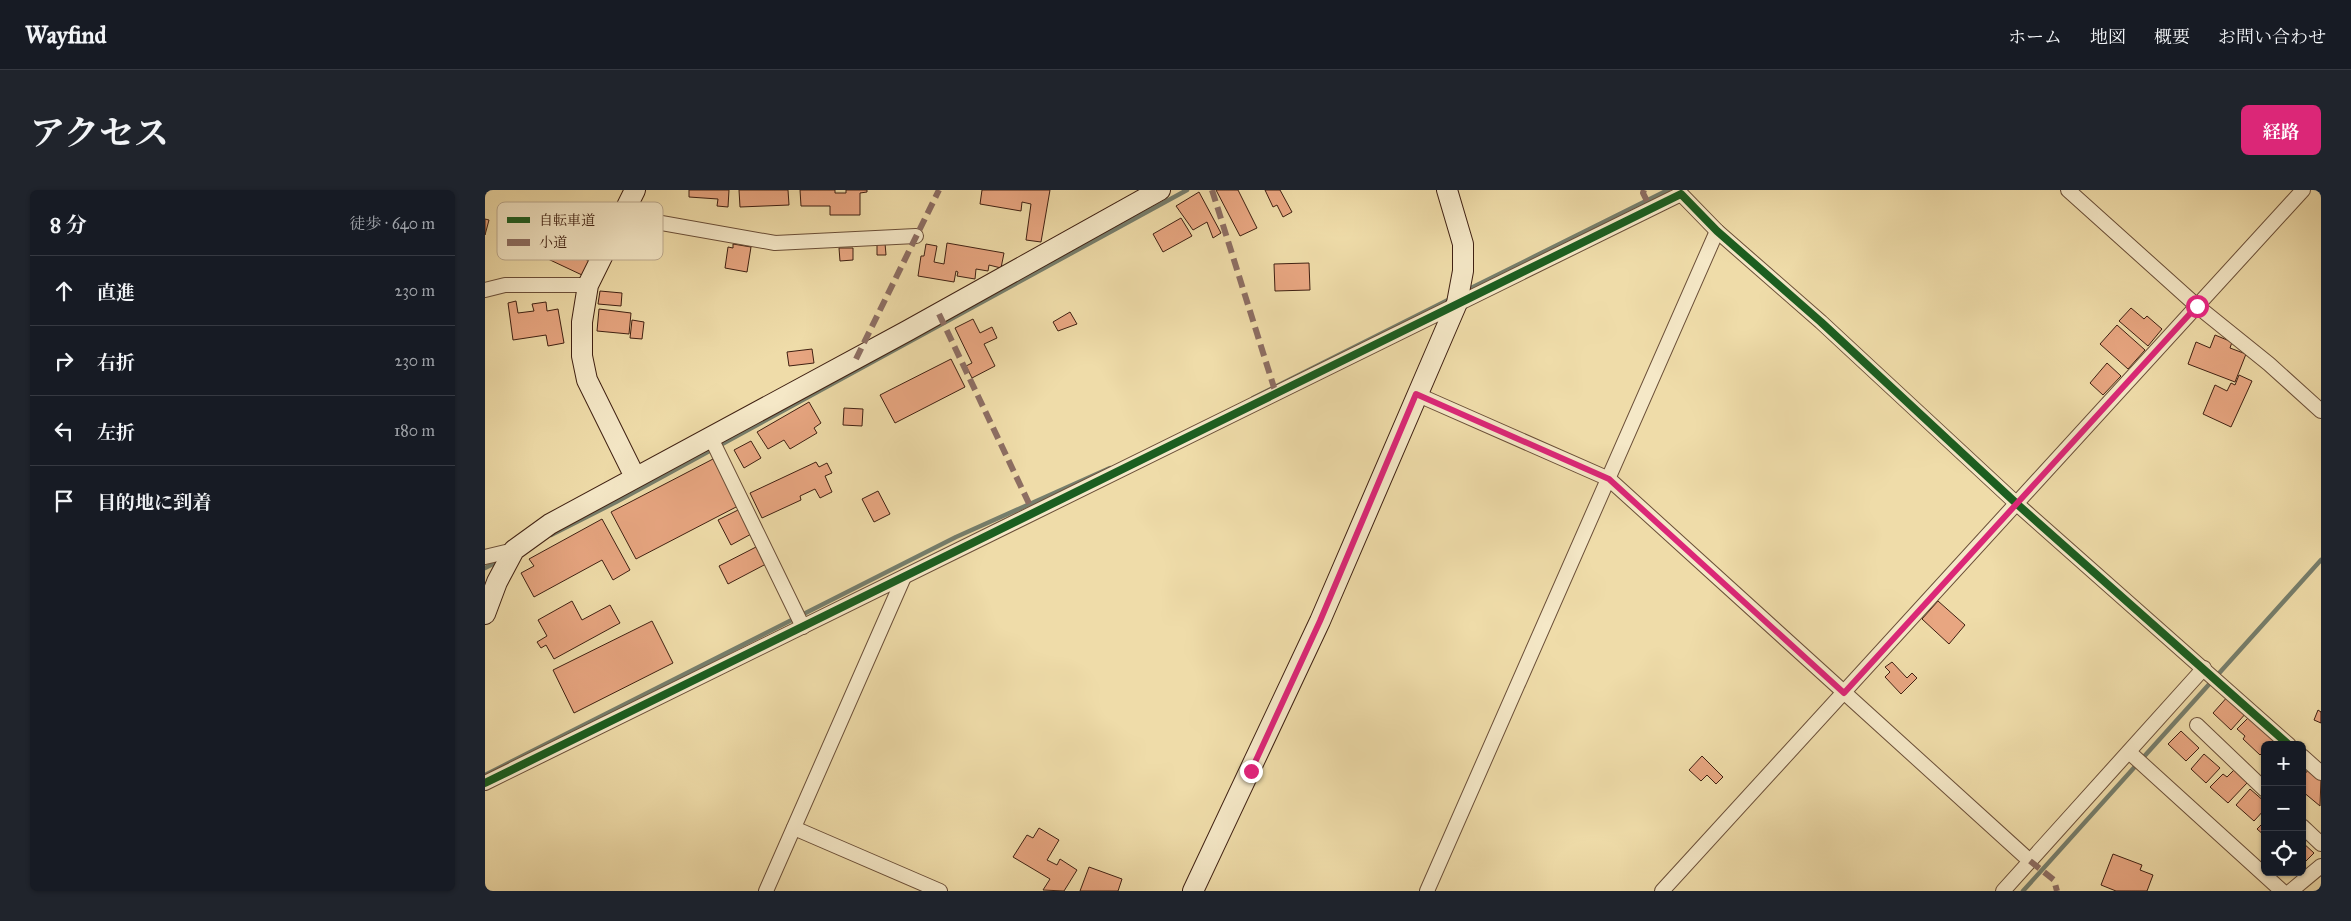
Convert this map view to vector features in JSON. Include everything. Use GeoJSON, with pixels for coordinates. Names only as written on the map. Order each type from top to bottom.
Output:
{"type":"FeatureCollection","features":[{"type":"Feature","properties":{"kind":"street"},"geometry":{"type":"LineString","coordinates":[[629,202],[635,190]]}},
{"type":"Feature","properties":{"kind":"street"},"geometry":{"type":"LineString","coordinates":[[485,557],[515,550],[550,524],[923,323],[1160,190]]}},
{"type":"Feature","properties":{"kind":"street"},"geometry":{"type":"LineString","coordinates":[[1193,891],[1320,621],[1416,394],[1457,303],[1463,271],[1463,244],[1447,190]]}},
{"type":"Feature","properties":{"kind":"street"},"geometry":{"type":"LineString","coordinates":[[2068,190],[2197,306],[2269,364],[2321,411]]}},
{"type":"Feature","properties":{"kind":"street"},"geometry":{"type":"LineString","coordinates":[[1668,889],[1844,693],[2303,190]]}},
{"type":"Feature","properties":{"kind":"street"},"geometry":{"type":"LineString","coordinates":[[485,784],[1152,457],[1457,303],[1482,293],[1681,194],[1717,231],[1821,322],[2017,504],[2285,741]]}},
{"type":"Feature","properties":{"kind":"street"},"geometry":{"type":"LineString","coordinates":[[663,223],[775,243],[916,236]]}},
{"type":"Feature","properties":{"kind":"street"},"geometry":{"type":"LineString","coordinates":[[1427,891],[1717,231]]}},
{"type":"Feature","properties":{"kind":"street"},"geometry":{"type":"LineString","coordinates":[[600,260],[588,285],[582,322],[582,356],[587,380],[635,477]]}},
{"type":"Feature","properties":{"kind":"street"},"geometry":{"type":"LineString","coordinates":[[485,290],[505,285],[588,285]]}},
{"type":"Feature","properties":{"kind":"street"},"geometry":{"type":"LineString","coordinates":[[1416,394],[1609,479],[2030,861]]}},
{"type":"Feature","properties":{"kind":"street"},"geometry":{"type":"LineString","coordinates":[[711,438],[803,627]]}},
{"type":"Feature","properties":{"kind":"street"},"geometry":{"type":"LineString","coordinates":[[485,614],[497,582],[515,550]]}},
{"type":"Feature","properties":{"kind":"street"},"geometry":{"type":"LineString","coordinates":[[766,891],[904,577]]}},
{"type":"Feature","properties":{"kind":"street"},"geometry":{"type":"LineString","coordinates":[[2003,891],[2204,668]]}},
{"type":"Feature","properties":{"kind":"street"},"geometry":{"type":"LineString","coordinates":[[2197,725],[2261,786]]}},
{"type":"Feature","properties":{"kind":"street"},"geometry":{"type":"LineString","coordinates":[[2129,752],[2282,891]]}},
{"type":"Feature","properties":{"kind":"street"},"geometry":{"type":"LineString","coordinates":[[2306,760],[2321,773]]}},
{"type":"Feature","properties":{"kind":"street"},"geometry":{"type":"LineString","coordinates":[[794,828],[940,891]]}},
{"type":"Feature","properties":{"kind":"street"},"geometry":{"type":"LineString","coordinates":[[2306,830],[2321,844]]}},
{"type":"Feature","properties":{"kind":"street"},"geometry":{"type":"LineString","coordinates":[[2291,891],[2321,866]]}},
{"type":"Feature","properties":{"kind":"building"},"geometry":{"type":"Polygon","coordinates":[[[689,190],[729,190],[728,207],[717,206],[718,199],[689,197],[689,190]]]}},
{"type":"Feature","properties":{"kind":"building"},"geometry":{"type":"Polygon","coordinates":[[[739,190],[788,190],[789,205],[740,207],[739,190]]]}},
{"type":"Feature","properties":{"kind":"building"},"geometry":{"type":"Polygon","coordinates":[[[800,190],[835,190],[835,193],[846,193],[846,190],[867,190],[867,192],[860,193],[860,215],[830,215],[830,206],[801,206],[800,190]]]}},
{"type":"Feature","properties":{"kind":"building"},"geometry":{"type":"Polygon","coordinates":[[[982,190],[1050,190],[1041,242],[1026,240],[1031,204],[1022,202],[1021,211],[980,204],[982,190]]]}},
{"type":"Feature","properties":{"kind":"building"},"geometry":{"type":"Polygon","coordinates":[[[1216,190],[1238,190],[1257,228],[1240,236],[1216,190]]]}},
{"type":"Feature","properties":{"kind":"building"},"geometry":{"type":"Polygon","coordinates":[[[1265,190],[1280,190],[1292,212],[1283,217],[1277,205],[1273,207],[1265,190]]]}},
{"type":"Feature","properties":{"kind":"building"},"geometry":{"type":"Polygon","coordinates":[[[1199,192],[1221,233],[1213,238],[1207,222],[1193,230],[1176,206],[1199,192]]]}},
{"type":"Feature","properties":{"kind":"building"},"geometry":{"type":"Polygon","coordinates":[[[1181,218],[1192,236],[1163,252],[1153,234],[1181,218]]]}},
{"type":"Feature","properties":{"kind":"building"},"geometry":{"type":"Polygon","coordinates":[[[485,219],[489,220],[485,235],[485,219]]]}},
{"type":"Feature","properties":{"kind":"building"},"geometry":{"type":"Polygon","coordinates":[[[877,243],[885,243],[886,255],[877,255],[877,243]]]}},
{"type":"Feature","properties":{"kind":"building"},"geometry":{"type":"Polygon","coordinates":[[[947,243],[1004,253],[1001,268],[989,265],[988,271],[976,269],[975,279],[957,276],[958,272],[956,271],[954,282],[918,276],[921,256],[924,256],[926,244],[937,246],[934,262],[944,264],[947,243]]]}},
{"type":"Feature","properties":{"kind":"building"},"geometry":{"type":"Polygon","coordinates":[[[733,244],[751,247],[747,272],[725,268],[728,247],[733,248],[733,244]]]}},
{"type":"Feature","properties":{"kind":"building"},"geometry":{"type":"Polygon","coordinates":[[[839,248],[853,248],[853,260],[840,261],[839,248]]]}},
{"type":"Feature","properties":{"kind":"building"},"geometry":{"type":"Polygon","coordinates":[[[550,260],[589,261],[582,275],[550,260]]]}},
{"type":"Feature","properties":{"kind":"building"},"geometry":{"type":"Polygon","coordinates":[[[1309,263],[1310,290],[1275,291],[1274,264],[1309,263]]]}},
{"type":"Feature","properties":{"kind":"building"},"geometry":{"type":"Polygon","coordinates":[[[600,291],[622,293],[621,306],[598,304],[600,291]]]}},
{"type":"Feature","properties":{"kind":"building"},"geometry":{"type":"Polygon","coordinates":[[[516,301],[518,313],[534,311],[532,304],[546,302],[547,311],[558,309],[564,343],[548,346],[546,335],[513,340],[508,303],[516,301]]]}},
{"type":"Feature","properties":{"kind":"building"},"geometry":{"type":"Polygon","coordinates":[[[2131,308],[2144,319],[2147,316],[2162,329],[2148,346],[2119,321],[2131,308]]]}},
{"type":"Feature","properties":{"kind":"building"},"geometry":{"type":"Polygon","coordinates":[[[599,309],[631,313],[629,334],[597,331],[599,309]]]}},
{"type":"Feature","properties":{"kind":"building"},"geometry":{"type":"Polygon","coordinates":[[[1070,312],[1077,324],[1058,331],[1053,322],[1070,312]]]}},
{"type":"Feature","properties":{"kind":"building"},"geometry":{"type":"Polygon","coordinates":[[[973,319],[980,333],[992,327],[997,338],[984,344],[995,366],[972,378],[966,366],[972,363],[955,328],[973,319]]]}},
{"type":"Feature","properties":{"kind":"building"},"geometry":{"type":"Polygon","coordinates":[[[632,320],[644,322],[642,339],[630,338],[632,320]]]}},
{"type":"Feature","properties":{"kind":"building"},"geometry":{"type":"Polygon","coordinates":[[[2117,325],[2145,350],[2128,369],[2100,344],[2117,325]]]}},
{"type":"Feature","properties":{"kind":"building"},"geometry":{"type":"Polygon","coordinates":[[[2215,335],[2232,342],[2230,348],[2246,354],[2235,382],[2188,364],[2196,342],[2210,348],[2215,335]]]}},
{"type":"Feature","properties":{"kind":"building"},"geometry":{"type":"Polygon","coordinates":[[[812,349],[814,363],[789,366],[787,352],[812,349]]]}},
{"type":"Feature","properties":{"kind":"building"},"geometry":{"type":"Polygon","coordinates":[[[951,359],[965,387],[895,423],[880,395],[951,359]]]}},
{"type":"Feature","properties":{"kind":"building"},"geometry":{"type":"Polygon","coordinates":[[[2107,363],[2121,376],[2103,395],[2090,383],[2107,363]]]}},
{"type":"Feature","properties":{"kind":"building"},"geometry":{"type":"Polygon","coordinates":[[[2239,375],[2252,381],[2231,427],[2203,414],[2215,385],[2227,391],[2231,383],[2235,385],[2239,375]]]}},
{"type":"Feature","properties":{"kind":"building"},"geometry":{"type":"Polygon","coordinates":[[[809,402],[821,423],[814,428],[817,433],[790,449],[784,440],[768,449],[757,432],[809,402]]]}},
{"type":"Feature","properties":{"kind":"building"},"geometry":{"type":"Polygon","coordinates":[[[844,408],[863,409],[862,426],[843,425],[844,408]]]}},
{"type":"Feature","properties":{"kind":"building"},"geometry":{"type":"Polygon","coordinates":[[[751,441],[761,458],[744,468],[734,450],[751,441]]]}},
{"type":"Feature","properties":{"kind":"building"},"geometry":{"type":"Polygon","coordinates":[[[713,459],[738,506],[636,559],[611,512],[713,459]]]}},
{"type":"Feature","properties":{"kind":"building"},"geometry":{"type":"Polygon","coordinates":[[[816,462],[819,467],[827,463],[832,473],[825,476],[832,492],[820,498],[815,489],[800,496],[801,500],[762,518],[750,493],[816,462]]]}},
{"type":"Feature","properties":{"kind":"building"},"geometry":{"type":"Polygon","coordinates":[[[878,491],[890,514],[874,522],[862,499],[878,491]]]}},
{"type":"Feature","properties":{"kind":"building"},"geometry":{"type":"Polygon","coordinates":[[[740,509],[753,533],[731,545],[718,520],[740,509]]]}},
{"type":"Feature","properties":{"kind":"building"},"geometry":{"type":"Polygon","coordinates":[[[602,519],[630,570],[613,580],[602,560],[534,597],[521,573],[534,566],[529,559],[602,519]]]}},
{"type":"Feature","properties":{"kind":"building"},"geometry":{"type":"Polygon","coordinates":[[[756,547],[766,564],[728,584],[719,566],[756,547]]]}},
{"type":"Feature","properties":{"kind":"building"},"geometry":{"type":"Polygon","coordinates":[[[572,601],[582,620],[610,605],[620,623],[554,659],[546,645],[541,648],[537,642],[547,636],[538,620],[572,601]]]}},
{"type":"Feature","properties":{"kind":"building"},"geometry":{"type":"Polygon","coordinates":[[[1938,601],[1965,625],[1949,644],[1922,619],[1938,601]]]}},
{"type":"Feature","properties":{"kind":"building"},"geometry":{"type":"Polygon","coordinates":[[[652,621],[673,663],[574,713],[553,670],[652,621]]]}},
{"type":"Feature","properties":{"kind":"building"},"geometry":{"type":"Polygon","coordinates":[[[1892,662],[1907,678],[1912,673],[1917,678],[1901,694],[1885,677],[1890,672],[1885,667],[1892,662]]]}},
{"type":"Feature","properties":{"kind":"building"},"geometry":{"type":"Polygon","coordinates":[[[2229,695],[2247,712],[2231,730],[2213,713],[2229,695]]]}},
{"type":"Feature","properties":{"kind":"building"},"geometry":{"type":"Polygon","coordinates":[[[2318,710],[2321,712],[2321,723],[2314,720],[2318,710]]]}},
{"type":"Feature","properties":{"kind":"building"},"geometry":{"type":"Polygon","coordinates":[[[2252,714],[2277,738],[2274,741],[2261,741],[2260,755],[2243,739],[2245,736],[2237,729],[2252,714]]]}},
{"type":"Feature","properties":{"kind":"building"},"geometry":{"type":"Polygon","coordinates":[[[2181,731],[2199,748],[2186,761],[2168,744],[2181,731]]]}},
{"type":"Feature","properties":{"kind":"building"},"geometry":{"type":"Polygon","coordinates":[[[2204,754],[2220,768],[2206,783],[2191,769],[2204,754]]]}},
{"type":"Feature","properties":{"kind":"building"},"geometry":{"type":"Polygon","coordinates":[[[1702,756],[1723,777],[1716,784],[1707,775],[1701,781],[1689,770],[1702,756]]]}},
{"type":"Feature","properties":{"kind":"building"},"geometry":{"type":"Polygon","coordinates":[[[2310,768],[2321,778],[2320,806],[2306,794],[2306,772],[2310,768]]]}},
{"type":"Feature","properties":{"kind":"building"},"geometry":{"type":"Polygon","coordinates":[[[2234,770],[2247,783],[2228,803],[2210,787],[2223,774],[2227,777],[2234,770]]]}},
{"type":"Feature","properties":{"kind":"building"},"geometry":{"type":"Polygon","coordinates":[[[2250,789],[2261,799],[2261,813],[2254,821],[2236,805],[2250,789]]]}},
{"type":"Feature","properties":{"kind":"building"},"geometry":{"type":"Polygon","coordinates":[[[1039,828],[1059,840],[1047,860],[1057,865],[1060,859],[1077,870],[1064,891],[1043,890],[1050,879],[1013,857],[1027,835],[1033,838],[1039,828]]]}},
{"type":"Feature","properties":{"kind":"building"},"geometry":{"type":"Polygon","coordinates":[[[2306,846],[2314,853],[2306,861],[2306,846]]]}},
{"type":"Feature","properties":{"kind":"building"},"geometry":{"type":"Polygon","coordinates":[[[2113,854],[2142,865],[2140,870],[2153,875],[2147,891],[2116,891],[2101,885],[2113,854]]]}},
{"type":"Feature","properties":{"kind":"building"},"geometry":{"type":"Polygon","coordinates":[[[1089,867],[1122,879],[1118,891],[1080,891],[1089,867]]]}},
{"type":"Feature","properties":{"kind":"waterway"},"geometry":{"type":"LineString","coordinates":[[551,535],[616,502],[1187,190]]}},
{"type":"Feature","properties":{"kind":"waterway"},"geometry":{"type":"LineString","coordinates":[[1465,291],[1668,190]]}},
{"type":"Feature","properties":{"kind":"waterway"},"geometry":{"type":"LineString","coordinates":[[1253,398],[1452,298]]}},
{"type":"Feature","properties":{"kind":"waterway"},"geometry":{"type":"LineString","coordinates":[[485,775],[956,537],[1110,468]]}},
{"type":"Feature","properties":{"kind":"waterway"},"geometry":{"type":"LineString","coordinates":[[2023,891],[2321,560]]}},
{"type":"Feature","properties":{"kind":"waterway"},"geometry":{"type":"LineString","coordinates":[[485,568],[499,561]]}},
{"type":"Feature","properties":{"kind":"marked path"},"geometry":{"type":"LineString","coordinates":[[856,359],[939,190]]}},
{"type":"Feature","properties":{"kind":"marked path"},"geometry":{"type":"LineString","coordinates":[[1212,190],[1276,394]]}},
{"type":"Feature","properties":{"kind":"marked path"},"geometry":{"type":"LineString","coordinates":[[1644,190],[1643,193],[1651,209]]}},
{"type":"Feature","properties":{"kind":"marked path"},"geometry":{"type":"LineString","coordinates":[[939,314],[1034,514]]}},
{"type":"Feature","properties":{"kind":"marked path"},"geometry":{"type":"LineString","coordinates":[[2030,861],[2054,880],[2057,891]]}},
{"type":"Feature","properties":{"kind":"cycle path"},"geometry":{"type":"LineString","coordinates":[[485,783],[1681,194],[1717,231],[1821,322],[2017,504],[2284,741]]}},
{"type":"Feature","properties":{"kind":"route"},"geometry":{"type":"LineString","coordinates":[[1251,771],[1320,621],[1416,394],[1609,479],[1844,693],[2197,306]]}}]}
